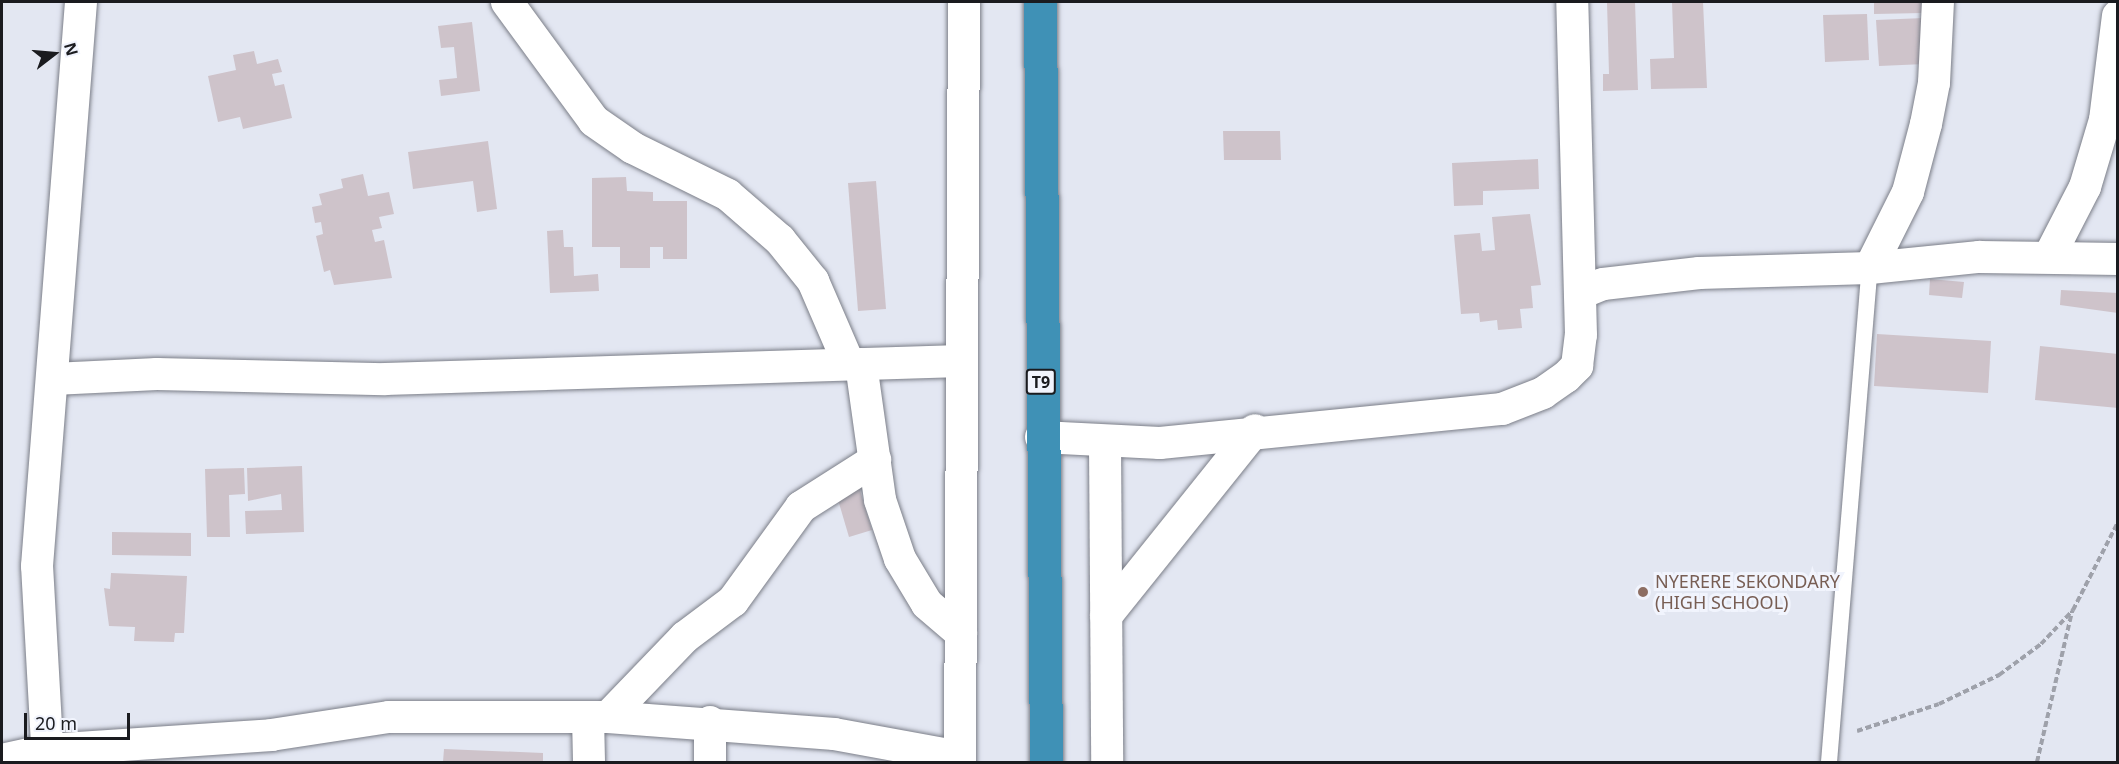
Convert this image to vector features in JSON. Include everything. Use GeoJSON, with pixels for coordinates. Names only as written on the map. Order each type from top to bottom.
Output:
{"type":"FeatureCollection","features":[{"type":"Feature","properties":{"kind":"highway","name":"T9"},"geometry":{"type":"LineString","coordinates":[[1040,2],[1041,437],[1046,762]]}},
{"type":"Feature","properties":{"kind":"street"},"geometry":{"type":"LineString","coordinates":[[48,756],[38,566],[81,2]]}},
{"type":"Feature","properties":{"kind":"street"},"geometry":{"type":"LineString","coordinates":[[507,2],[594,121],[633,148],[728,195],[780,240],[813,281],[855,364],[875,460],[880,500],[900,559],[927,604],[961,633]]}},
{"type":"Feature","properties":{"kind":"street"},"geometry":{"type":"LineString","coordinates":[[2,760],[272,735],[389,717],[598,717],[710,722],[834,734],[960,760],[964,2]]}},
{"type":"Feature","properties":{"kind":"street"},"geometry":{"type":"LineString","coordinates":[[1041,437],[1105,444],[1160,443],[1255,430],[1502,409],[1543,393],[1577,366],[1581,292],[1572,2]]}},
{"type":"Feature","properties":{"kind":"street"},"geometry":{"type":"LineString","coordinates":[[1869,268],[1908,192],[1926,124],[1934,83],[1938,2]]}},
{"type":"Feature","properties":{"kind":"street"},"geometry":{"type":"LineString","coordinates":[[2049,257],[2085,187],[2105,120],[2118,16]]}},
{"type":"Feature","properties":{"kind":"street"},"geometry":{"type":"LineString","coordinates":[[1581,292],[1603,284],[1699,273],[1869,268],[1979,257],[2118,259]]}},
{"type":"Feature","properties":{"kind":"street"},"geometry":{"type":"LineString","coordinates":[[53,379],[157,374],[385,379],[961,361]]}},
{"type":"Feature","properties":{"kind":"street"},"geometry":{"type":"LineString","coordinates":[[1106,616],[1255,430]]}},
{"type":"Feature","properties":{"kind":"street"},"geometry":{"type":"LineString","coordinates":[[1105,444],[1107,762]]}},
{"type":"Feature","properties":{"kind":"street"},"geometry":{"type":"LineString","coordinates":[[589,762],[598,717],[685,638],[733,601],[801,507],[875,460]]}},
{"type":"Feature","properties":{"kind":"street"},"geometry":{"type":"LineString","coordinates":[[710,722],[710,762]]}},
{"type":"Feature","properties":{"kind":"lane"},"geometry":{"type":"LineString","coordinates":[[1829,762],[1869,268]]}},
{"type":"Feature","properties":{"kind":"path"},"geometry":{"type":"LineString","coordinates":[[2037,762],[2073,610],[2118,522]]}},
{"type":"Feature","properties":{"kind":"path"},"geometry":{"type":"LineString","coordinates":[[1831,740],[1939,704],[1999,675],[2041,644],[2073,610]]}},
{"type":"Feature","properties":{"kind":"building"},"geometry":{"type":"Polygon","coordinates":[[[1607,2],[1635,2],[1638,90],[1603,91],[1603,74],[1609,74],[1607,2]]]}},
{"type":"Feature","properties":{"kind":"building"},"geometry":{"type":"Polygon","coordinates":[[[1672,2],[1703,2],[1707,88],[1651,89],[1650,59],[1674,58],[1672,2]]]}},
{"type":"Feature","properties":{"kind":"building"},"geometry":{"type":"Polygon","coordinates":[[[1874,2],[1923,2],[1923,13],[1874,14],[1874,2]]]}},
{"type":"Feature","properties":{"kind":"building"},"geometry":{"type":"Polygon","coordinates":[[[1867,14],[1869,60],[1825,62],[1823,15],[1867,14]]]}},
{"type":"Feature","properties":{"kind":"building"},"geometry":{"type":"Polygon","coordinates":[[[1924,18],[1925,64],[1879,66],[1876,20],[1924,18]]]}},
{"type":"Feature","properties":{"kind":"building"},"geometry":{"type":"Polygon","coordinates":[[[472,22],[480,91],[441,96],[439,80],[457,78],[454,47],[441,48],[438,26],[472,22]]]}},
{"type":"Feature","properties":{"kind":"building"},"geometry":{"type":"Polygon","coordinates":[[[254,51],[257,64],[278,59],[282,72],[272,74],[275,86],[284,84],[292,118],[243,129],[240,117],[218,122],[208,76],[236,70],[233,55],[254,51]]]}},
{"type":"Feature","properties":{"kind":"building"},"geometry":{"type":"Polygon","coordinates":[[[1223,131],[1280,131],[1281,160],[1224,160],[1223,131]]]}},
{"type":"Feature","properties":{"kind":"building"},"geometry":{"type":"Polygon","coordinates":[[[488,141],[497,209],[477,212],[473,181],[413,189],[408,152],[488,141]]]}},
{"type":"Feature","properties":{"kind":"building"},"geometry":{"type":"Polygon","coordinates":[[[1538,159],[1539,189],[1483,191],[1483,205],[1454,206],[1452,163],[1538,159]]]}},
{"type":"Feature","properties":{"kind":"building"},"geometry":{"type":"Polygon","coordinates":[[[363,174],[368,196],[389,192],[394,214],[379,217],[382,228],[372,230],[375,242],[384,240],[392,278],[334,285],[330,270],[324,272],[316,236],[323,234],[321,222],[315,223],[312,207],[322,205],[319,194],[343,188],[341,179],[363,174]]]}},
{"type":"Feature","properties":{"kind":"building"},"geometry":{"type":"Polygon","coordinates":[[[626,177],[627,191],[653,192],[653,201],[687,201],[687,259],[663,259],[663,247],[650,247],[650,268],[620,268],[620,247],[592,247],[592,178],[626,177]]]}},
{"type":"Feature","properties":{"kind":"building"},"geometry":{"type":"Polygon","coordinates":[[[876,181],[886,309],[858,311],[848,183],[876,181]]]}},
{"type":"Feature","properties":{"kind":"building"},"geometry":{"type":"Polygon","coordinates":[[[1530,214],[1541,285],[1531,286],[1533,308],[1520,309],[1522,328],[1498,330],[1497,320],[1480,322],[1479,313],[1461,314],[1454,235],[1480,233],[1482,251],[1495,250],[1492,217],[1530,214]]]}},
{"type":"Feature","properties":{"kind":"building"},"geometry":{"type":"Polygon","coordinates":[[[563,230],[564,247],[573,247],[574,276],[598,274],[599,291],[550,293],[547,231],[563,230]]]}},
{"type":"Feature","properties":{"kind":"building"},"geometry":{"type":"Polygon","coordinates":[[[1930,279],[1964,282],[1962,298],[1929,295],[1930,279]]]}},
{"type":"Feature","properties":{"kind":"building"},"geometry":{"type":"Polygon","coordinates":[[[2061,290],[2118,293],[2118,313],[2060,305],[2061,290]]]}},
{"type":"Feature","properties":{"kind":"building"},"geometry":{"type":"Polygon","coordinates":[[[1877,334],[1991,341],[1988,393],[1874,386],[1877,334]]]}},
{"type":"Feature","properties":{"kind":"building"},"geometry":{"type":"Polygon","coordinates":[[[2040,346],[2118,354],[2118,408],[2035,400],[2040,346]]]}},
{"type":"Feature","properties":{"kind":"building"},"geometry":{"type":"Polygon","coordinates":[[[302,466],[304,532],[246,534],[245,511],[282,510],[281,494],[248,501],[247,468],[302,466]]]}},
{"type":"Feature","properties":{"kind":"building"},"geometry":{"type":"Polygon","coordinates":[[[244,468],[245,494],[229,495],[230,537],[207,537],[205,469],[244,468]]]}},
{"type":"Feature","properties":{"kind":"building"},"geometry":{"type":"Polygon","coordinates":[[[859,487],[872,530],[849,537],[836,493],[859,487]]]}},
{"type":"Feature","properties":{"kind":"building"},"geometry":{"type":"Polygon","coordinates":[[[112,532],[191,533],[191,556],[112,555],[112,532]]]}},
{"type":"Feature","properties":{"kind":"building"},"geometry":{"type":"Polygon","coordinates":[[[111,573],[187,576],[184,633],[175,633],[174,642],[134,641],[135,627],[109,626],[104,588],[110,589],[111,573]]]}},
{"type":"Feature","properties":{"kind":"building"},"geometry":{"type":"Polygon","coordinates":[[[444,749],[543,753],[543,762],[443,762],[444,749]]]}},
{"type":"Feature","properties":{"kind":"place","name":"NYERERE SEKONDARY (HIGH SCHOOL)"},"geometry":{"type":"Point","coordinates":[1643,592]}}]}
